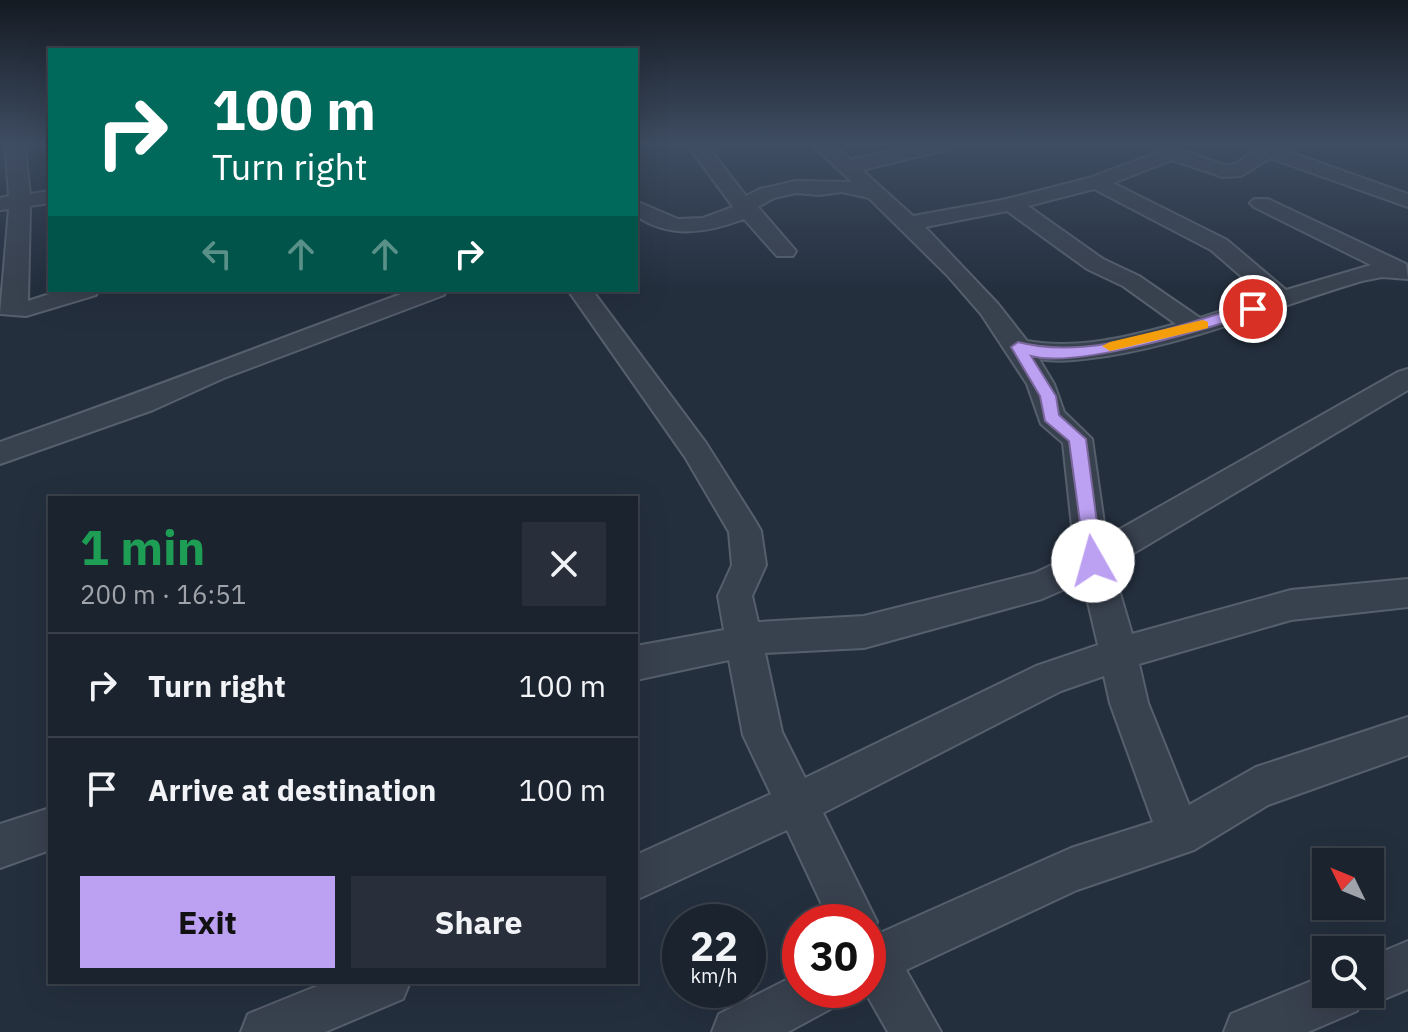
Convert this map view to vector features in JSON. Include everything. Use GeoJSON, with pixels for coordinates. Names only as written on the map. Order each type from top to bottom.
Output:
{"type":"FeatureCollection","features":[{"type":"Feature","properties":{"kind":"street"},"geometry":{"type":"LineString","coordinates":[[733,191],[785,251]]}},
{"type":"Feature","properties":{"kind":"street"},"geometry":{"type":"LineString","coordinates":[[640,214],[674,227],[689,229],[746,207],[757,197],[780,191]]}},
{"type":"Feature","properties":{"kind":"street"},"geometry":{"type":"LineString","coordinates":[[866,191],[875,193],[966,281],[1018,347],[1048,396],[1051,417],[1077,439],[1093,561],[1129,703],[1179,835]]}},
{"type":"Feature","properties":{"kind":"street"},"geometry":{"type":"LineString","coordinates":[[908,224],[1058,191]]}},
{"type":"Feature","properties":{"kind":"street"},"geometry":{"type":"LineString","coordinates":[[1114,191],[1219,245],[1281,299]]}},
{"type":"Feature","properties":{"kind":"street"},"geometry":{"type":"LineString","coordinates":[[1383,191],[1408,201]]}},
{"type":"Feature","properties":{"kind":"street"},"geometry":{"type":"LineString","coordinates":[[48,197],[10,203],[7,308],[26,309],[81,292]]}},
{"type":"Feature","properties":{"kind":"street"},"geometry":{"type":"LineString","coordinates":[[1010,203],[1095,264],[1131,281],[1196,327]]}},
{"type":"Feature","properties":{"kind":"street"},"geometry":{"type":"LineString","coordinates":[[1261,203],[1400,275]]}},
{"type":"Feature","properties":{"kind":"street"},"geometry":{"type":"LineString","coordinates":[[1018,347],[1039,353],[1072,354],[1196,327],[1371,270],[1400,275]]}},
{"type":"Feature","properties":{"kind":"street"},"geometry":{"type":"LineString","coordinates":[[0,453],[143,403],[202,376],[425,292]]}},
{"type":"Feature","properties":{"kind":"street"},"geometry":{"type":"LineString","coordinates":[[581,292],[696,450],[745,531],[749,565],[735,596],[763,735],[846,904]]}},
{"type":"Feature","properties":{"kind":"street"},"geometry":{"type":"LineString","coordinates":[[638,663],[720,647],[743,639],[864,632],[1042,585],[1093,561],[1408,378]]}},
{"type":"Feature","properties":{"kind":"street"},"geometry":{"type":"LineString","coordinates":[[638,877],[795,805],[1049,678],[1119,654],[1291,605],[1408,593]]}},
{"type":"Feature","properties":{"kind":"street"},"geometry":{"type":"LineString","coordinates":[[886,942],[1071,870],[1179,835],[1256,788],[1408,736]]}},
{"type":"Feature","properties":{"kind":"street"},"geometry":{"type":"LineString","coordinates":[[0,846],[48,830]]}},
{"type":"Feature","properties":{"kind":"street"},"geometry":{"type":"LineString","coordinates":[[1384,975],[1408,965]]}},
{"type":"Feature","properties":{"kind":"street"},"geometry":{"type":"LineString","coordinates":[[886,983],[916,1032]]}},
{"type":"Feature","properties":{"kind":"street"},"geometry":{"type":"LineString","coordinates":[[266,1032],[381,984]]}},
{"type":"Feature","properties":{"kind":"street"},"geometry":{"type":"LineString","coordinates":[[1249,1032],[1312,1006]]}},
{"type":"Feature","properties":{"kind":"street"},"geometry":{"type":"LineString","coordinates":[[737,1032],[783,1008]]}},
{"type":"Feature","properties":{"kind":"slow traffic"},"geometry":{"type":"LineString","coordinates":[[1110,346],[1203,325]]}},
{"type":"Feature","properties":{"kind":"route"},"geometry":{"type":"LineString","coordinates":[[1093,561],[1077,439],[1051,417],[1048,396],[1018,347],[1051,355],[1072,354],[1196,327],[1253,309]]}}]}
